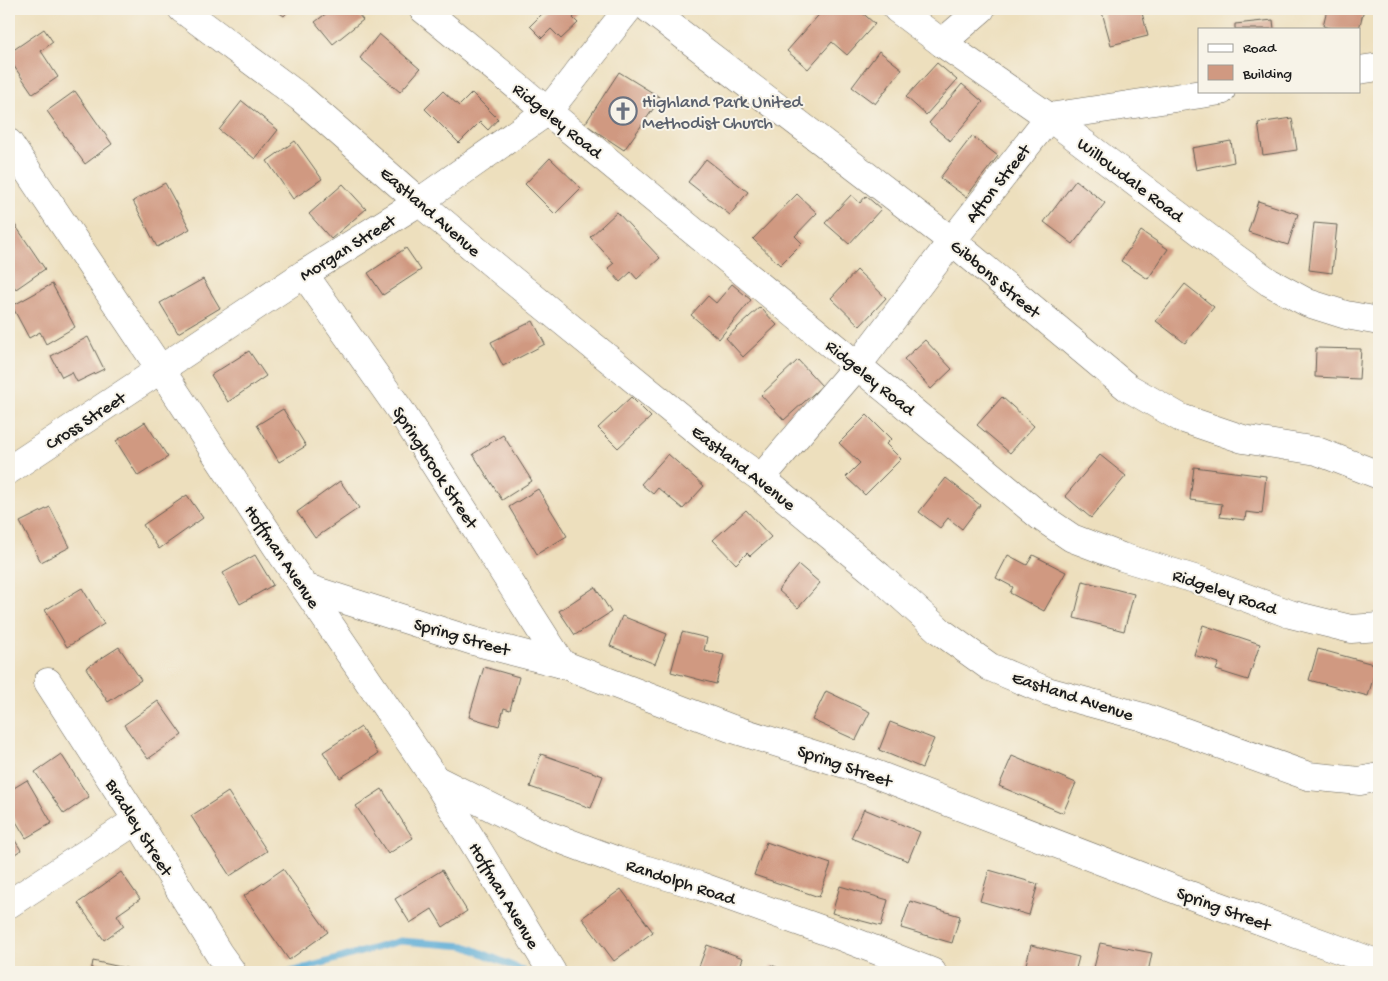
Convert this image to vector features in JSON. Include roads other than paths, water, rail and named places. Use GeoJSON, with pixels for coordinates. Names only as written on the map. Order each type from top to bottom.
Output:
{"type":"FeatureCollection","features":[{"type":"Feature","properties":{"kind":"street","name":"Eastland Avenue"},"geometry":{"type":"LineString","coordinates":[[182,9],[301,98],[419,202],[500,270],[705,438],[761,478],[879,576],[940,631],[990,667],[1047,691],[1143,717],[1308,776],[1360,781],[1379,777]]}},
{"type":"Feature","properties":{"kind":"street","name":"Ridgeley Road"},"geometry":{"type":"LineString","coordinates":[[423,9],[1041,517],[1072,538],[1122,558],[1201,581],[1290,614],[1351,629],[1379,627]]}},
{"type":"Feature","properties":{"kind":"street","name":"Morgan Street"},"geometry":{"type":"LineString","coordinates":[[161,370],[304,274],[419,202],[548,111],[628,9]]}},
{"type":"Feature","properties":{"kind":"street","name":"Gibbons Street"},"geometry":{"type":"LineString","coordinates":[[649,9],[952,242],[1127,387],[1181,418],[1243,439],[1317,451],[1379,475]]}},
{"type":"Feature","properties":{"kind":"street","name":"Willowdale Road"},"geometry":{"type":"LineString","coordinates":[[897,9],[942,43],[1049,117],[1269,282],[1308,303],[1346,315],[1379,321]]}},
{"type":"Feature","properties":{"kind":"street"},"geometry":{"type":"LineString","coordinates":[[942,43],[981,9]]}},
{"type":"Feature","properties":{"kind":"street"},"geometry":{"type":"LineString","coordinates":[[1360,70],[1379,67]]}},
{"type":"Feature","properties":{"kind":"street"},"geometry":{"type":"LineString","coordinates":[[1049,117],[1214,92]]}},
{"type":"Feature","properties":{"kind":"street","name":"Afton Street"},"geometry":{"type":"LineString","coordinates":[[761,478],[857,366],[1049,117]]}},
{"type":"Feature","properties":{"kind":"street","name":"Hoffman Avenue"},"geometry":{"type":"LineString","coordinates":[[9,143],[161,370],[276,547],[435,779],[552,972]]}},
{"type":"Feature","properties":{"kind":"street","name":"Springbrook Street"},"geometry":{"type":"LineString","coordinates":[[304,274],[400,410],[562,664]]}},
{"type":"Feature","properties":{"kind":"street","name":"Cross Street"},"geometry":{"type":"LineString","coordinates":[[9,470],[161,370]]}},
{"type":"Feature","properties":{"kind":"street","name":"Spring Street"},"geometry":{"type":"LineString","coordinates":[[304,587],[472,640],[562,664],[730,728],[870,772],[1187,894],[1379,964]]}},
{"type":"Feature","properties":{"kind":"street","name":"Bradley Street"},"geometry":{"type":"LineString","coordinates":[[48,682],[232,972]]}},
{"type":"Feature","properties":{"kind":"street","name":"Randolph Road"},"geometry":{"type":"LineString","coordinates":[[435,779],[543,833],[618,861],[709,889],[837,935],[932,972]]}},
{"type":"Feature","properties":{"kind":"street"},"geometry":{"type":"LineString","coordinates":[[9,904],[137,820]]}},
{"type":"Feature","properties":{"kind":"waterway"},"geometry":{"type":"LineString","coordinates":[[291,972],[400,941],[465,946],[522,970]]}},
{"type":"Feature","properties":{"kind":"place","name":"Highland Park United Methodist Church"},"geometry":{"type":"Point","coordinates":[623,111]}}]}
